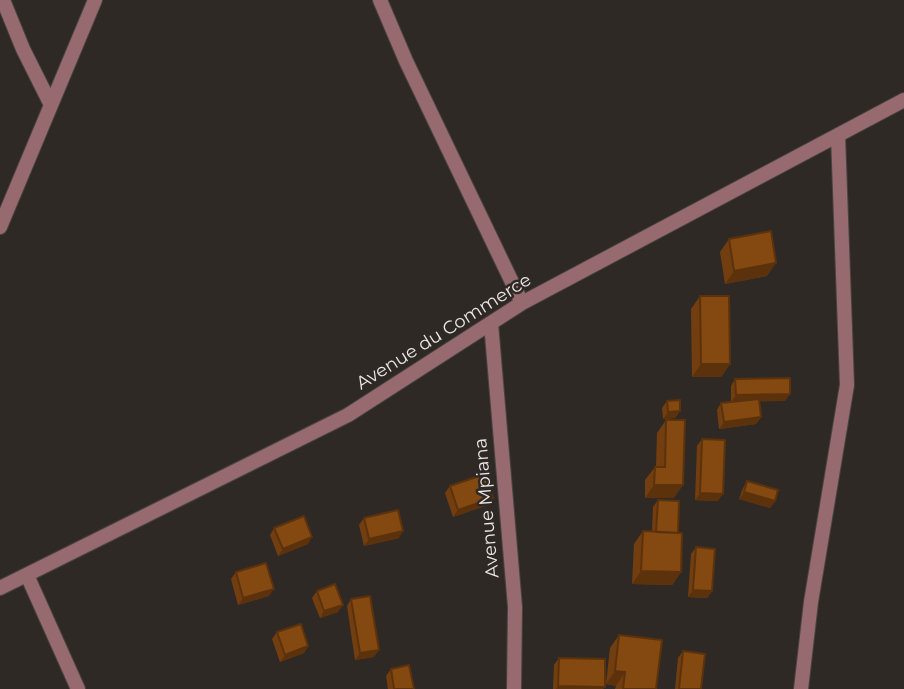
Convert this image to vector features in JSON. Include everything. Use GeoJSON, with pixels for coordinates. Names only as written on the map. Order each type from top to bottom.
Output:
{"type":"FeatureCollection","features":[{"type":"Feature","properties":{"kind":"street"},"geometry":{"type":"LineString","coordinates":[[3,0],[23,49],[51,105]]}},
{"type":"Feature","properties":{"kind":"street"},"geometry":{"type":"LineString","coordinates":[[0,227],[94,0]]}},
{"type":"Feature","properties":{"kind":"street"},"geometry":{"type":"LineString","coordinates":[[380,0],[406,61],[522,303]]}},
{"type":"Feature","properties":{"kind":"street","name":"Avenue du Commerce"},"geometry":{"type":"LineString","coordinates":[[0,588],[348,415],[522,303],[904,100]]}},
{"type":"Feature","properties":{"kind":"street"},"geometry":{"type":"LineString","coordinates":[[801,689],[811,602],[847,385],[838,135]]}},
{"type":"Feature","properties":{"kind":"street","name":"Avenue Mpiana"},"geometry":{"type":"LineString","coordinates":[[491,323],[515,607],[514,689]]}},
{"type":"Feature","properties":{"kind":"street"},"geometry":{"type":"LineString","coordinates":[[27,575],[78,689]]}},
{"type":"Feature","properties":{"kind":"building"},"geometry":{"type":"Polygon","coordinates":[[[771,231],[776,263],[734,271],[729,239],[771,231]]]}},
{"type":"Feature","properties":{"kind":"building"},"geometry":{"type":"Polygon","coordinates":[[[700,296],[729,296],[730,364],[701,364],[700,296]]]}},
{"type":"Feature","properties":{"kind":"building"},"geometry":{"type":"Polygon","coordinates":[[[790,378],[790,394],[736,395],[735,379],[790,378]]]}},
{"type":"Feature","properties":{"kind":"building"},"geometry":{"type":"Polygon","coordinates":[[[759,399],[761,417],[724,422],[721,403],[759,399]]]}},
{"type":"Feature","properties":{"kind":"building"},"geometry":{"type":"Polygon","coordinates":[[[680,400],[680,411],[668,412],[667,401],[680,400]]]}},
{"type":"Feature","properties":{"kind":"building"},"geometry":{"type":"Polygon","coordinates":[[[666,420],[685,420],[683,485],[654,485],[655,467],[665,467],[666,420]]]}},
{"type":"Feature","properties":{"kind":"building"},"geometry":{"type":"Polygon","coordinates":[[[702,439],[725,440],[723,494],[700,493],[702,439]]]}},
{"type":"Feature","properties":{"kind":"building"},"geometry":{"type":"Polygon","coordinates":[[[485,474],[493,498],[458,510],[450,486],[485,474]]]}},
{"type":"Feature","properties":{"kind":"building"},"geometry":{"type":"Polygon","coordinates":[[[747,481],[778,490],[775,501],[744,492],[747,481]]]}},
{"type":"Feature","properties":{"kind":"building"},"geometry":{"type":"Polygon","coordinates":[[[658,500],[679,501],[678,533],[656,532],[658,500]]]}},
{"type":"Feature","properties":{"kind":"building"},"geometry":{"type":"Polygon","coordinates":[[[398,510],[403,531],[369,539],[364,518],[398,510]]]}},
{"type":"Feature","properties":{"kind":"building"},"geometry":{"type":"Polygon","coordinates":[[[304,516],[312,537],[283,549],[274,528],[304,516]]]}},
{"type":"Feature","properties":{"kind":"building"},"geometry":{"type":"Polygon","coordinates":[[[643,531],[682,533],[681,572],[641,571],[643,531]]]}},
{"type":"Feature","properties":{"kind":"building"},"geometry":{"type":"Polygon","coordinates":[[[696,547],[715,549],[712,591],[693,590],[696,547]]]}},
{"type":"Feature","properties":{"kind":"building"},"geometry":{"type":"Polygon","coordinates":[[[266,563],[274,589],[243,598],[236,572],[266,563]]]}},
{"type":"Feature","properties":{"kind":"building"},"geometry":{"type":"Polygon","coordinates":[[[335,584],[343,605],[324,611],[317,591],[335,584]]]}},
{"type":"Feature","properties":{"kind":"building"},"geometry":{"type":"Polygon","coordinates":[[[370,596],[379,650],[360,653],[351,599],[370,596]]]}},
{"type":"Feature","properties":{"kind":"building"},"geometry":{"type":"Polygon","coordinates":[[[301,624],[308,646],[285,655],[277,632],[301,624]]]}},
{"type":"Feature","properties":{"kind":"building"},"geometry":{"type":"Polygon","coordinates":[[[619,635],[662,640],[656,689],[623,689],[625,672],[615,671],[619,635]]]}},
{"type":"Feature","properties":{"kind":"building"},"geometry":{"type":"Polygon","coordinates":[[[683,651],[705,654],[701,689],[679,689],[683,651]]]}},
{"type":"Feature","properties":{"kind":"building"},"geometry":{"type":"Polygon","coordinates":[[[559,658],[605,659],[605,687],[558,686],[559,658]]]}},
{"type":"Feature","properties":{"kind":"building"},"geometry":{"type":"Polygon","coordinates":[[[409,665],[414,689],[394,689],[391,669],[409,665]]]}}]}
